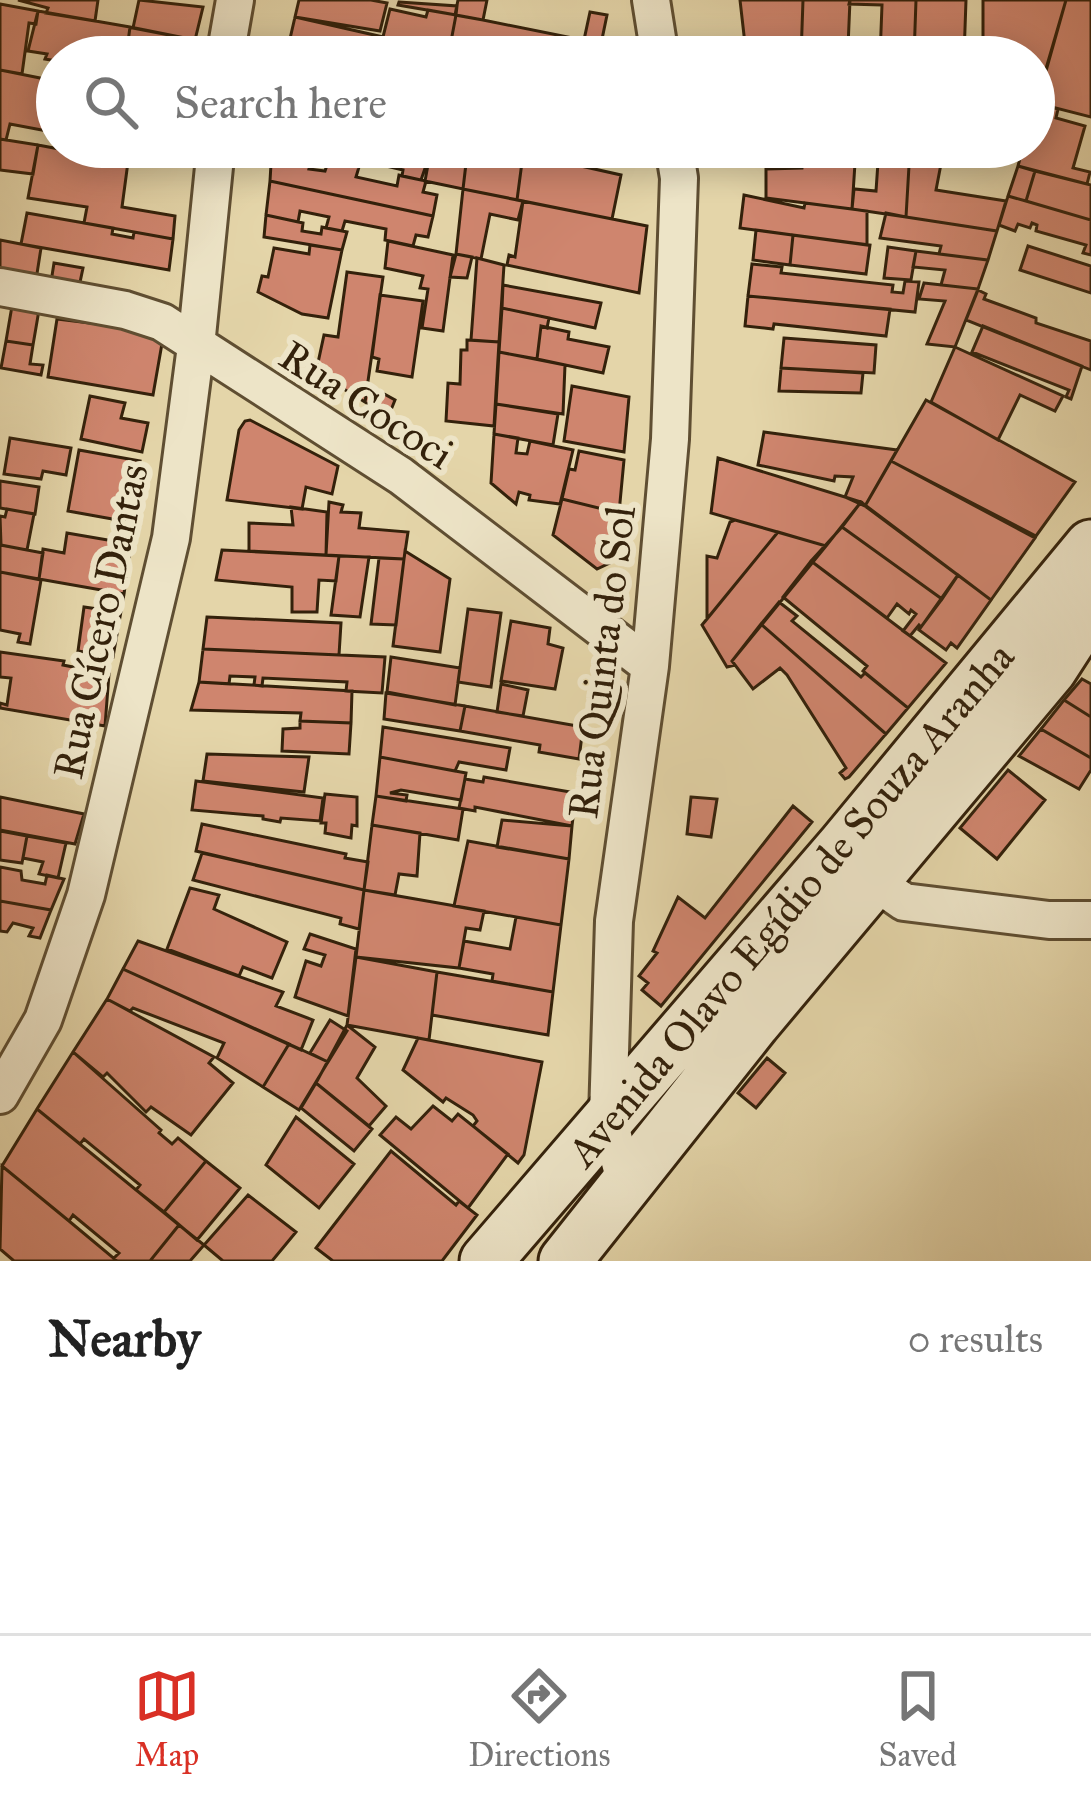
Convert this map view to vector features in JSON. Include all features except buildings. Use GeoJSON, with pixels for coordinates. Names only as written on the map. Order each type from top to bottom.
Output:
{"type":"FeatureCollection","features":[{"type":"Feature","properties":{"kind":"main road","name":"Avenida Olavo Egídio de Souza Aranha"},"geometry":{"type":"LineString","coordinates":[[588,1254],[626,1185],[754,1023],[859,863],[1091,545]]}},
{"type":"Feature","properties":{"kind":"main road","name":"Avenida Olavo Egídio de Souza Aranha"},"geometry":{"type":"LineString","coordinates":[[486,1261],[608,1118],[1051,669],[1091,607]]}},
{"type":"Feature","properties":{"kind":"main road"},"geometry":{"type":"LineString","coordinates":[[543,1196],[588,1254]]}},
{"type":"Feature","properties":{"kind":"street"},"geometry":{"type":"LineString","coordinates":[[229,36],[236,0]]}},
{"type":"Feature","properties":{"kind":"street"},"geometry":{"type":"LineString","coordinates":[[651,0],[657,36]]}},
{"type":"Feature","properties":{"kind":"street","name":"Rua Cícero Dantas"},"geometry":{"type":"LineString","coordinates":[[0,1095],[44,1020],[86,895],[171,538],[214,168]]}},
{"type":"Feature","properties":{"kind":"street","name":"Rua Quinta do Sol"},"geometry":{"type":"LineString","coordinates":[[626,1185],[608,1118],[614,921],[650,666],[670,439],[677,168]]}},
{"type":"Feature","properties":{"kind":"street","name":"Rua Cococi"},"geometry":{"type":"LineString","coordinates":[[0,287],[125,310],[162,322],[400,476],[650,666]]}},
{"type":"Feature","properties":{"kind":"street"},"geometry":{"type":"LineString","coordinates":[[859,863],[904,902],[1049,920],[1091,920]]}}]}
